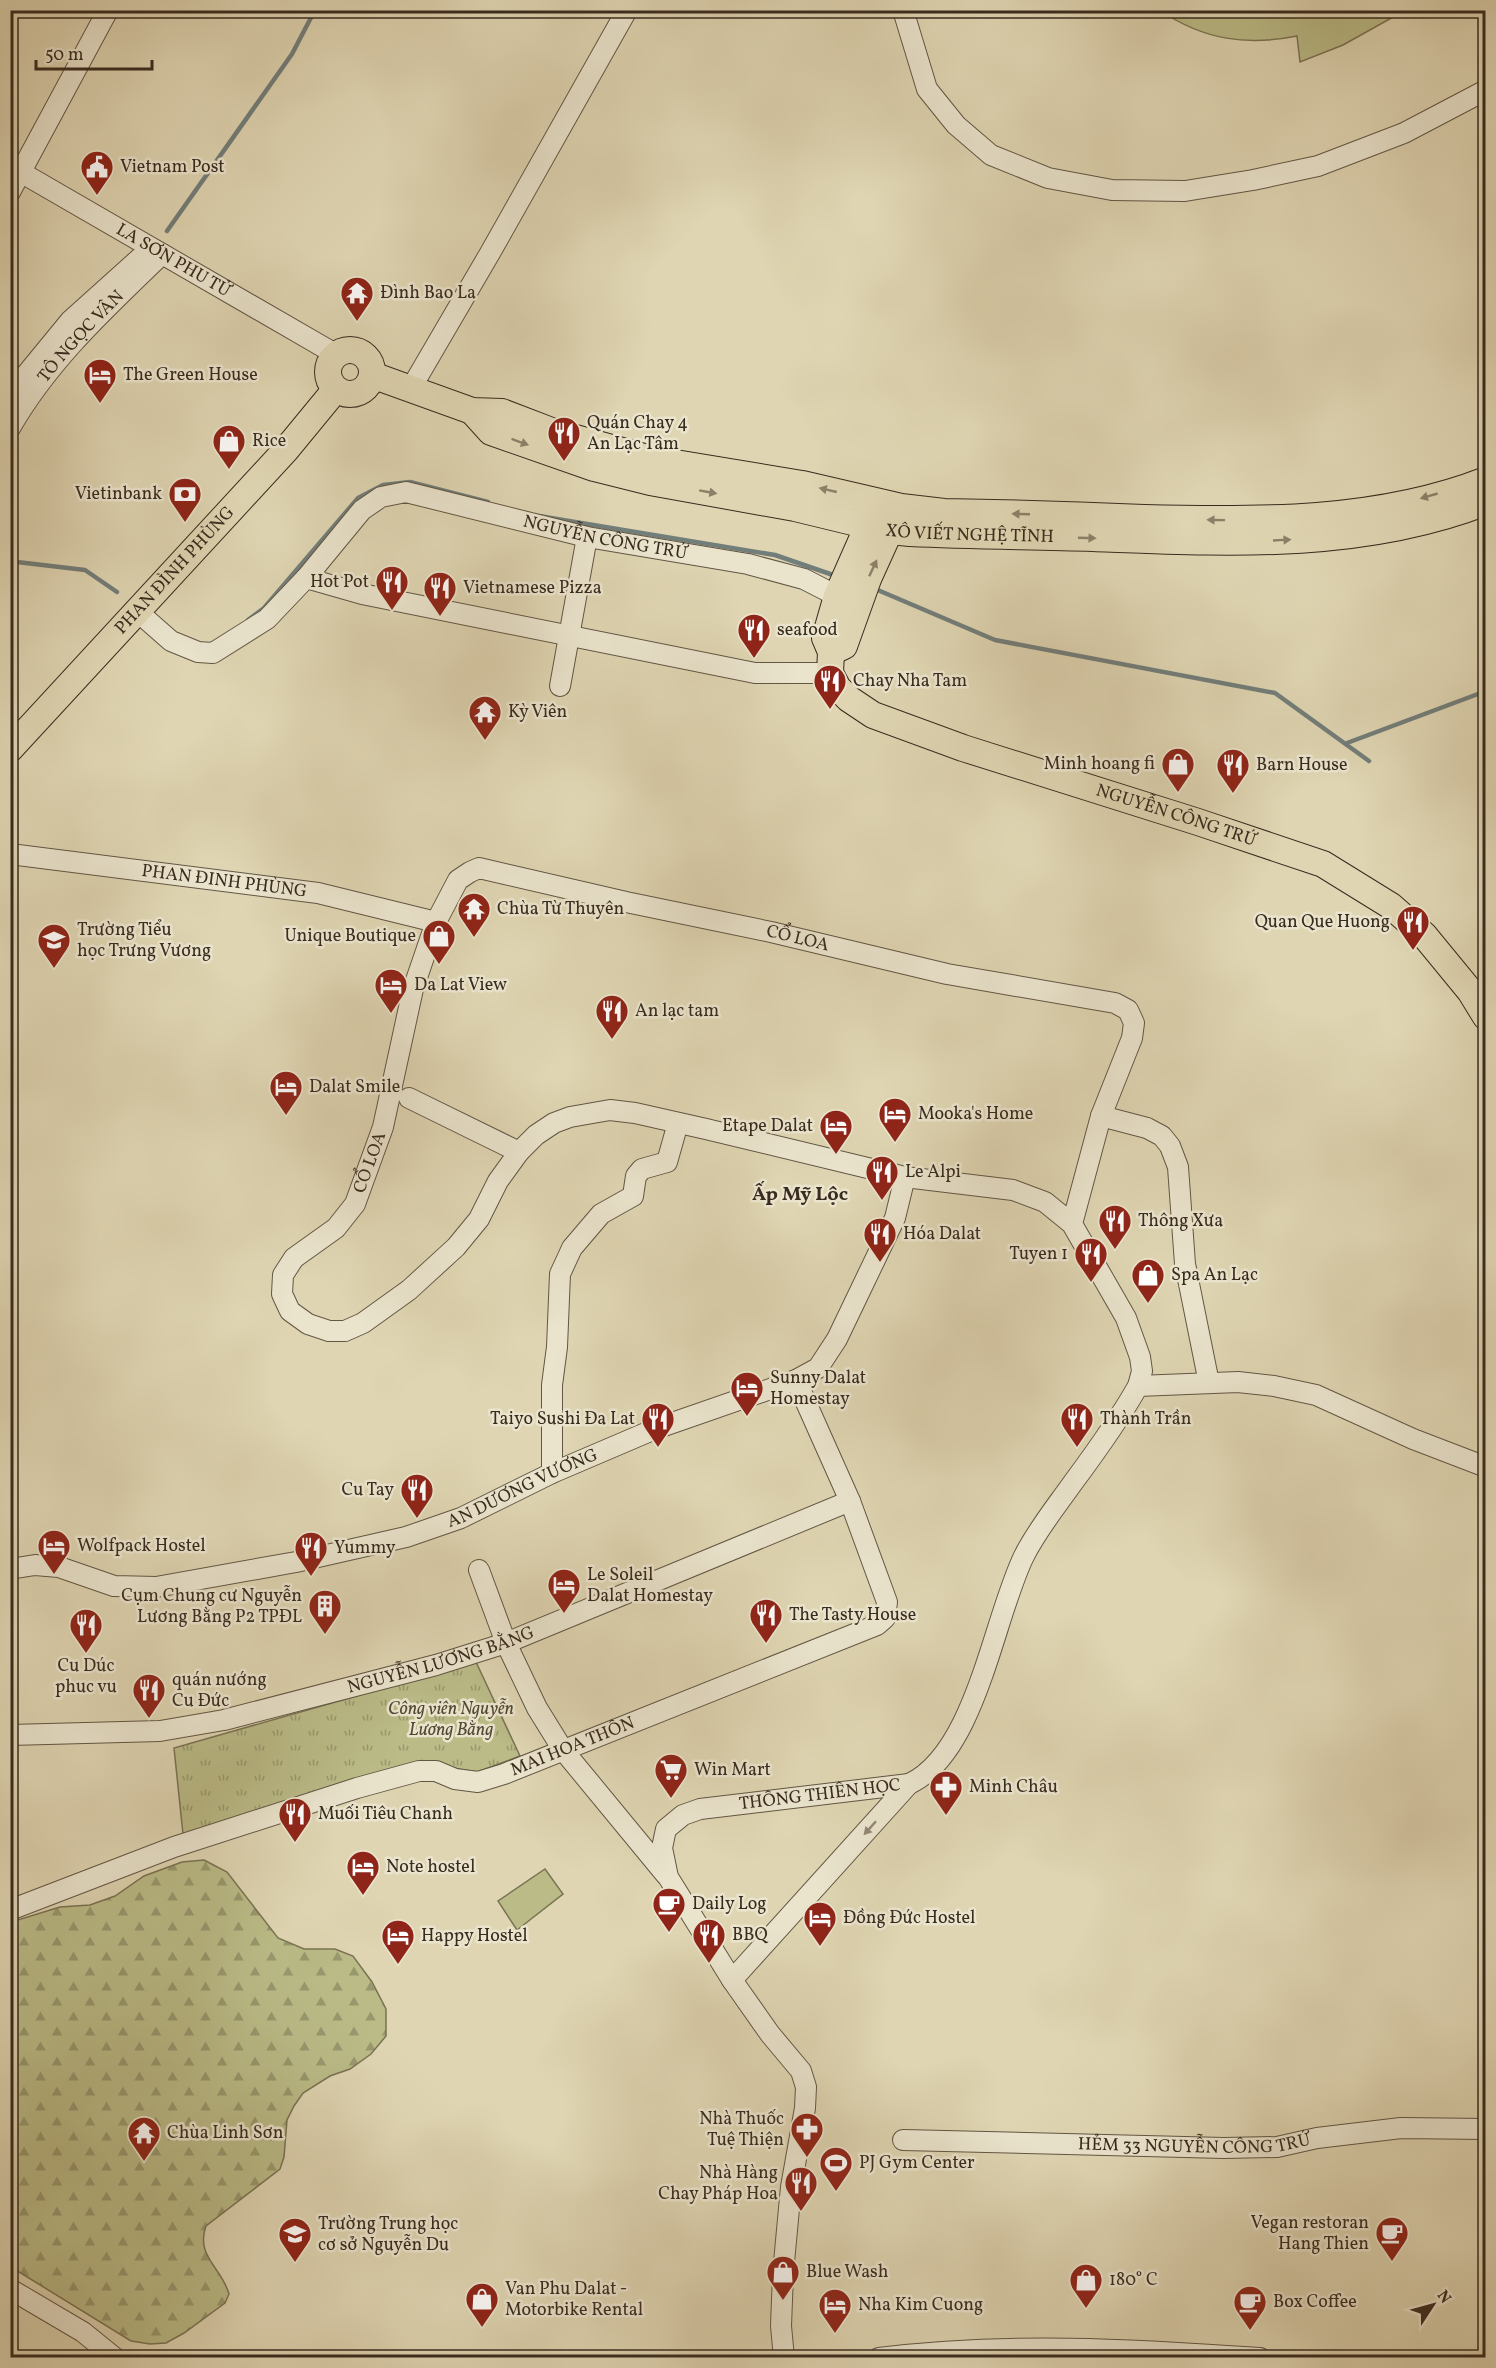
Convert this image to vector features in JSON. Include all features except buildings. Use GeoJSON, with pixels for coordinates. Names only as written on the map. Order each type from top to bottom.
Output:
{"type":"FeatureCollection","features":[{"type":"Feature","properties":{"kind":"main road"},"geometry":{"type":"LineString","coordinates":[[351,350],[358,352],[369,361],[372,375],[365,389],[358,393],[343,393],[336,389],[329,375],[332,360],[337,355],[351,350]]}},
{"type":"Feature","properties":{"kind":"main road","name":"XÔ VIẾT NGHỆ TĨNH"},"geometry":{"type":"LineString","coordinates":[[372,375],[472,411],[502,412],[554,432],[651,459],[802,484],[938,535],[1231,543],[1306,539],[1388,530],[1485,502]]}},
{"type":"Feature","properties":{"kind":"main road","name":"PHAN ĐÌNH PHÙNG"},"geometry":{"type":"LineString","coordinates":[[10,749],[285,451],[336,389]]}},
{"type":"Feature","properties":{"kind":"main road","name":"XÔ VIẾT NGHỆ TĨNH"},"geometry":{"type":"LineString","coordinates":[[885,517],[944,512],[1233,520],[1308,516],[1390,507],[1485,480]]}},
{"type":"Feature","properties":{"kind":"main road"},"geometry":{"type":"LineString","coordinates":[[830,663],[825,638],[847,601],[885,517]]}},
{"type":"Feature","properties":{"kind":"main road","name":"NGUYỄN CÔNG TRỨ"},"geometry":{"type":"LineString","coordinates":[[830,663],[838,688],[849,699],[873,715],[963,748],[1323,864],[1391,906],[1424,935],[1470,991],[1485,1017]]}},
{"type":"Feature","properties":{"kind":"street"},"geometry":{"type":"LineString","coordinates":[[10,192],[16,169],[108,10]]}},
{"type":"Feature","properties":{"kind":"street"},"geometry":{"type":"LineString","coordinates":[[410,390],[627,10]]}},
{"type":"Feature","properties":{"kind":"street"},"geometry":{"type":"LineString","coordinates":[[903,10],[927,89],[956,125],[991,155],[1048,178],[1112,190],[1185,191],[1318,166],[1404,133],[1485,90]]}},
{"type":"Feature","properties":{"kind":"street","name":"LA SƠN PHU TỬ"},"geometry":{"type":"LineString","coordinates":[[16,169],[337,355]]}},
{"type":"Feature","properties":{"kind":"street","name":"TÔ NGỌC VÂN"},"geometry":{"type":"LineString","coordinates":[[10,398],[24,377],[70,321],[157,251]]}},
{"type":"Feature","properties":{"kind":"street","name":"TÔ NGỌC VÂN"},"geometry":{"type":"LineString","coordinates":[[10,429],[45,374],[157,251]]}},
{"type":"Feature","properties":{"kind":"street","name":"NGUYỄN CÔNG TRỨ"},"geometry":{"type":"LineString","coordinates":[[138,612],[171,641],[198,652],[213,652],[267,619],[306,578],[362,510],[381,496],[406,492],[587,537],[748,564],[804,579],[847,601]]}},
{"type":"Feature","properties":{"kind":"street"},"geometry":{"type":"LineString","coordinates":[[560,686],[587,537]]}},
{"type":"Feature","properties":{"kind":"street"},"geometry":{"type":"LineString","coordinates":[[306,578],[362,594],[755,673],[830,663]]}},
{"type":"Feature","properties":{"kind":"street","name":"PHAN ĐINH PHÙNG"},"geometry":{"type":"LineString","coordinates":[[10,854],[318,893],[436,922]]}},
{"type":"Feature","properties":{"kind":"street","name":"CỔ LOA"},"geometry":{"type":"LineString","coordinates":[[479,868],[771,932],[947,974],[1115,1004],[1128,1010],[1134,1023],[1133,1031],[1101,1116],[1072,1224],[1045,1202],[1013,1190],[904,1177],[678,1123],[610,1110],[570,1117],[554,1123],[536,1135],[519,1152],[498,1181],[479,1219],[430,1274],[363,1323],[345,1331],[329,1331],[308,1324],[290,1311],[282,1294],[283,1275],[294,1258],[336,1228],[355,1204],[383,1127],[413,989],[436,922],[458,880],[479,868]]}},
{"type":"Feature","properties":{"kind":"street"},"geometry":{"type":"LineString","coordinates":[[409,1098],[519,1152]]}},
{"type":"Feature","properties":{"kind":"street"},"geometry":{"type":"LineString","coordinates":[[1101,1116],[1147,1128],[1162,1136],[1170,1146],[1178,1167],[1185,1264],[1209,1383]]}},
{"type":"Feature","properties":{"kind":"street"},"geometry":{"type":"LineString","coordinates":[[552,1473],[552,1385],[557,1347],[560,1274],[572,1248],[601,1214],[633,1196],[636,1176],[642,1169],[667,1162],[678,1123]]}},
{"type":"Feature","properties":{"kind":"street","name":"AN DƯƠNG VƯƠNG"},"geometry":{"type":"LineString","coordinates":[[10,1569],[35,1565],[59,1567],[114,1586],[156,1587],[273,1566],[417,1533],[461,1518],[552,1473],[655,1429],[796,1380],[818,1368],[837,1339],[895,1218],[904,1177]]}},
{"type":"Feature","properties":{"kind":"street"},"geometry":{"type":"LineString","coordinates":[[1072,1224],[1126,1318],[1142,1371],[1138,1386],[1238,1382],[1274,1386],[1316,1395],[1485,1467]]}},
{"type":"Feature","properties":{"kind":"street","name":"MAI HOA THÔN"},"geometry":{"type":"LineString","coordinates":[[10,1910],[174,1847],[357,1788],[419,1771],[436,1771],[455,1779],[478,1782],[504,1774],[877,1625],[885,1618],[887,1602],[850,1501],[796,1380]]}},
{"type":"Feature","properties":{"kind":"street","name":"THÔNG THIÊN HỌC"},"geometry":{"type":"LineString","coordinates":[[784,2358],[781,2326],[783,2273],[791,2187],[805,2108],[806,2087],[801,2071],[732,1980],[668,1877],[662,1848],[666,1829],[677,1819],[690,1812],[710,1807],[909,1784],[927,1773],[961,1727],[1023,1557],[1037,1531],[1083,1470],[1138,1386]]}},
{"type":"Feature","properties":{"kind":"street","name":"NGUYỄN LƯƠNG BẰNG"},"geometry":{"type":"LineString","coordinates":[[10,1735],[160,1731],[224,1720],[436,1665],[506,1643],[850,1501]]}},
{"type":"Feature","properties":{"kind":"street"},"geometry":{"type":"LineString","coordinates":[[479,1570],[506,1643],[537,1708],[563,1750],[668,1877]]}},
{"type":"Feature","properties":{"kind":"street"},"geometry":{"type":"LineString","coordinates":[[732,1980],[909,1784]]}},
{"type":"Feature","properties":{"kind":"street","name":"HẺM 33 NGUYỄN CÔNG TRỨ"},"geometry":{"type":"LineString","coordinates":[[903,2140],[1224,2148],[1277,2147],[1317,2138],[1401,2128],[1485,2129]]}},
{"type":"Feature","properties":{"kind":"street"},"geometry":{"type":"LineString","coordinates":[[10,2289],[82,2332],[115,2358]]}},
{"type":"Feature","properties":{"kind":"street"},"geometry":{"type":"LineString","coordinates":[[879,2358],[970,2353],[1260,2358]]}},
{"type":"Feature","properties":{"kind":"green space"},"geometry":{"type":"Polygon","coordinates":[[[1161,11],[1404,11],[1343,45],[1300,62],[1297,36],[1261,40],[1226,38],[1193,29],[1161,11]]]}},
{"type":"Feature","properties":{"kind":"green space","name":"Công viên Nguyễn Lương Bằng"},"geometry":{"type":"Polygon","coordinates":[[[476,1662],[520,1756],[477,1772],[418,1762],[350,1780],[183,1834],[174,1748],[476,1662]]]}},
{"type":"Feature","properties":{"kind":"green space"},"geometry":{"type":"Polygon","coordinates":[[[204,1860],[227,1872],[278,1938],[304,1949],[335,1949],[353,1956],[372,1982],[386,2009],[386,2036],[371,2054],[350,2069],[330,2076],[303,2093],[287,2120],[284,2157],[280,2169],[206,2226],[204,2246],[226,2285],[229,2294],[225,2303],[184,2333],[166,2343],[150,2344],[131,2341],[11,2267],[11,1922],[60,1907],[90,1905],[115,1896],[144,1876],[182,1862],[204,1860]]]}},
{"type":"Feature","properties":{"kind":"green space"},"geometry":{"type":"Polygon","coordinates":[[[545,1869],[563,1894],[517,1930],[498,1901],[545,1869]]]}},
{"type":"Feature","properties":{"kind":"waterway"},"geometry":{"type":"LineString","coordinates":[[167,231],[292,54],[315,10]]}},
{"type":"Feature","properties":{"kind":"waterway"},"geometry":{"type":"LineString","coordinates":[[248,620],[264,608],[358,498],[383,485],[410,482],[488,502]]}},
{"type":"Feature","properties":{"kind":"waterway"},"geometry":{"type":"LineString","coordinates":[[539,516],[775,555],[836,576]]}},
{"type":"Feature","properties":{"kind":"waterway"},"geometry":{"type":"LineString","coordinates":[[10,557],[17,562],[85,570],[117,592]]}},
{"type":"Feature","properties":{"kind":"waterway"},"geometry":{"type":"LineString","coordinates":[[873,588],[995,640],[1275,693],[1369,761]]}},
{"type":"Feature","properties":{"kind":"waterway"},"geometry":{"type":"LineString","coordinates":[[1347,743],[1486,691]]}},
{"type":"Feature","properties":{"kind":"place","name":"Vietnam Post"},"geometry":{"type":"Point","coordinates":[97,196]}},
{"type":"Feature","properties":{"kind":"place","name":"Đình Bao La"},"geometry":{"type":"Point","coordinates":[357,322]}},
{"type":"Feature","properties":{"kind":"place","name":"The Green House"},"geometry":{"type":"Point","coordinates":[100,404]}},
{"type":"Feature","properties":{"kind":"place","name":"Quán Chay 4 An Lạc Tâm"},"geometry":{"type":"Point","coordinates":[564,462]}},
{"type":"Feature","properties":{"kind":"place","name":"Rice"},"geometry":{"type":"Point","coordinates":[229,470]}},
{"type":"Feature","properties":{"kind":"place","name":"Vietinbank"},"geometry":{"type":"Point","coordinates":[185,523]}},
{"type":"Feature","properties":{"kind":"place","name":"Hot Pot"},"geometry":{"type":"Point","coordinates":[392,611]}},
{"type":"Feature","properties":{"kind":"place","name":"Vietnamese Pizza"},"geometry":{"type":"Point","coordinates":[440,617]}},
{"type":"Feature","properties":{"kind":"place","name":"seafood"},"geometry":{"type":"Point","coordinates":[754,659]}},
{"type":"Feature","properties":{"kind":"place","name":"Chay Nha Tam"},"geometry":{"type":"Point","coordinates":[830,710]}},
{"type":"Feature","properties":{"kind":"place","name":"Kỳ Viên"},"geometry":{"type":"Point","coordinates":[485,741]}},
{"type":"Feature","properties":{"kind":"place","name":"Minh hoang fi"},"geometry":{"type":"Point","coordinates":[1178,793]}},
{"type":"Feature","properties":{"kind":"place","name":"Barn House"},"geometry":{"type":"Point","coordinates":[1233,794]}},
{"type":"Feature","properties":{"kind":"place","name":"Chùa Từ Thuyên"},"geometry":{"type":"Point","coordinates":[474,938]}},
{"type":"Feature","properties":{"kind":"place","name":"Quan Que Huong"},"geometry":{"type":"Point","coordinates":[1413,951]}},
{"type":"Feature","properties":{"kind":"place","name":"Unique Boutique"},"geometry":{"type":"Point","coordinates":[439,965]}},
{"type":"Feature","properties":{"kind":"place","name":"Trường Tiểu học Trưng Vương"},"geometry":{"type":"Point","coordinates":[54,969]}},
{"type":"Feature","properties":{"kind":"place","name":"Da Lat View"},"geometry":{"type":"Point","coordinates":[391,1014]}},
{"type":"Feature","properties":{"kind":"place","name":"An lạc tam"},"geometry":{"type":"Point","coordinates":[612,1040]}},
{"type":"Feature","properties":{"kind":"place","name":"Dalat Smile"},"geometry":{"type":"Point","coordinates":[286,1116]}},
{"type":"Feature","properties":{"kind":"place","name":"Mooka's Home"},"geometry":{"type":"Point","coordinates":[895,1143]}},
{"type":"Feature","properties":{"kind":"place","name":"Etape Dalat"},"geometry":{"type":"Point","coordinates":[836,1155]}},
{"type":"Feature","properties":{"kind":"place","name":"Le Alpi"},"geometry":{"type":"Point","coordinates":[882,1201]}},
{"type":"Feature","properties":{"kind":"place","name":"Thông Xưa"},"geometry":{"type":"Point","coordinates":[1115,1250]}},
{"type":"Feature","properties":{"kind":"place","name":"Hóa Dalat"},"geometry":{"type":"Point","coordinates":[880,1263]}},
{"type":"Feature","properties":{"kind":"place","name":"Tuyen 1"},"geometry":{"type":"Point","coordinates":[1091,1283]}},
{"type":"Feature","properties":{"kind":"place","name":"Spa An Lạc"},"geometry":{"type":"Point","coordinates":[1148,1304]}},
{"type":"Feature","properties":{"kind":"place","name":"Sunny Dalat Homestay"},"geometry":{"type":"Point","coordinates":[747,1417]}},
{"type":"Feature","properties":{"kind":"place","name":"Taiyo Sushi Đa Lat"},"geometry":{"type":"Point","coordinates":[658,1448]}},
{"type":"Feature","properties":{"kind":"place","name":"Thành Trần"},"geometry":{"type":"Point","coordinates":[1077,1448]}},
{"type":"Feature","properties":{"kind":"place","name":"Cu Tay"},"geometry":{"type":"Point","coordinates":[417,1519]}},
{"type":"Feature","properties":{"kind":"place","name":"Wolfpack Hostel"},"geometry":{"type":"Point","coordinates":[54,1575]}},
{"type":"Feature","properties":{"kind":"place","name":"Yummy"},"geometry":{"type":"Point","coordinates":[311,1577]}},
{"type":"Feature","properties":{"kind":"place","name":"Le Soleil Dalat Homestay"},"geometry":{"type":"Point","coordinates":[564,1614]}},
{"type":"Feature","properties":{"kind":"place","name":"Cụm Chung cư Nguyễn Lương Bằng P2 TPĐL"},"geometry":{"type":"Point","coordinates":[325,1635]}},
{"type":"Feature","properties":{"kind":"place","name":"The Tasty House"},"geometry":{"type":"Point","coordinates":[766,1644]}},
{"type":"Feature","properties":{"kind":"place","name":"Cu Dúc phuc vu"},"geometry":{"type":"Point","coordinates":[86,1654]}},
{"type":"Feature","properties":{"kind":"place","name":"quán nướng Cu Đức"},"geometry":{"type":"Point","coordinates":[149,1719]}},
{"type":"Feature","properties":{"kind":"place","name":"Win Mart"},"geometry":{"type":"Point","coordinates":[671,1799]}},
{"type":"Feature","properties":{"kind":"place","name":"Minh Châu"},"geometry":{"type":"Point","coordinates":[946,1816]}},
{"type":"Feature","properties":{"kind":"place","name":"Muối Tiêu Chanh"},"geometry":{"type":"Point","coordinates":[295,1843]}},
{"type":"Feature","properties":{"kind":"place","name":"Note hostel"},"geometry":{"type":"Point","coordinates":[363,1896]}},
{"type":"Feature","properties":{"kind":"place","name":"Daily Log"},"geometry":{"type":"Point","coordinates":[669,1933]}},
{"type":"Feature","properties":{"kind":"place","name":"Đồng Đức Hostel"},"geometry":{"type":"Point","coordinates":[820,1947]}},
{"type":"Feature","properties":{"kind":"place","name":"BBQ"},"geometry":{"type":"Point","coordinates":[709,1964]}},
{"type":"Feature","properties":{"kind":"place","name":"Happy Hostel"},"geometry":{"type":"Point","coordinates":[398,1965]}},
{"type":"Feature","properties":{"kind":"place","name":"Nhà Thuốc Tuệ Thiện"},"geometry":{"type":"Point","coordinates":[807,2158]}},
{"type":"Feature","properties":{"kind":"place","name":"Chùa Linh Sơn"},"geometry":{"type":"Point","coordinates":[144,2162]}},
{"type":"Feature","properties":{"kind":"place","name":"PJ Gym Center"},"geometry":{"type":"Point","coordinates":[836,2192]}},
{"type":"Feature","properties":{"kind":"place","name":"Nhà Hàng Chay Pháp Hoa"},"geometry":{"type":"Point","coordinates":[801,2212]}},
{"type":"Feature","properties":{"kind":"place","name":"Vegan restoran Hang Thien"},"geometry":{"type":"Point","coordinates":[1392,2262]}},
{"type":"Feature","properties":{"kind":"place","name":"Trường Trung học cơ sở Nguyễn Du"},"geometry":{"type":"Point","coordinates":[295,2263]}},
{"type":"Feature","properties":{"kind":"place","name":"Blue Wash"},"geometry":{"type":"Point","coordinates":[783,2301]}},
{"type":"Feature","properties":{"kind":"place","name":"180° C"},"geometry":{"type":"Point","coordinates":[1086,2309]}},
{"type":"Feature","properties":{"kind":"place","name":"Van Phu Dalat - Motorbike Rental"},"geometry":{"type":"Point","coordinates":[482,2328]}},
{"type":"Feature","properties":{"kind":"place","name":"Box Coffee"},"geometry":{"type":"Point","coordinates":[1250,2331]}},
{"type":"Feature","properties":{"kind":"place","name":"Nha Kim Cuong"},"geometry":{"type":"Point","coordinates":[835,2334]}},
{"type":"Feature","properties":{"kind":"district","name":"Ấp Mỹ Lộc"},"geometry":{"type":"Point","coordinates":[800,1195]}}]}
